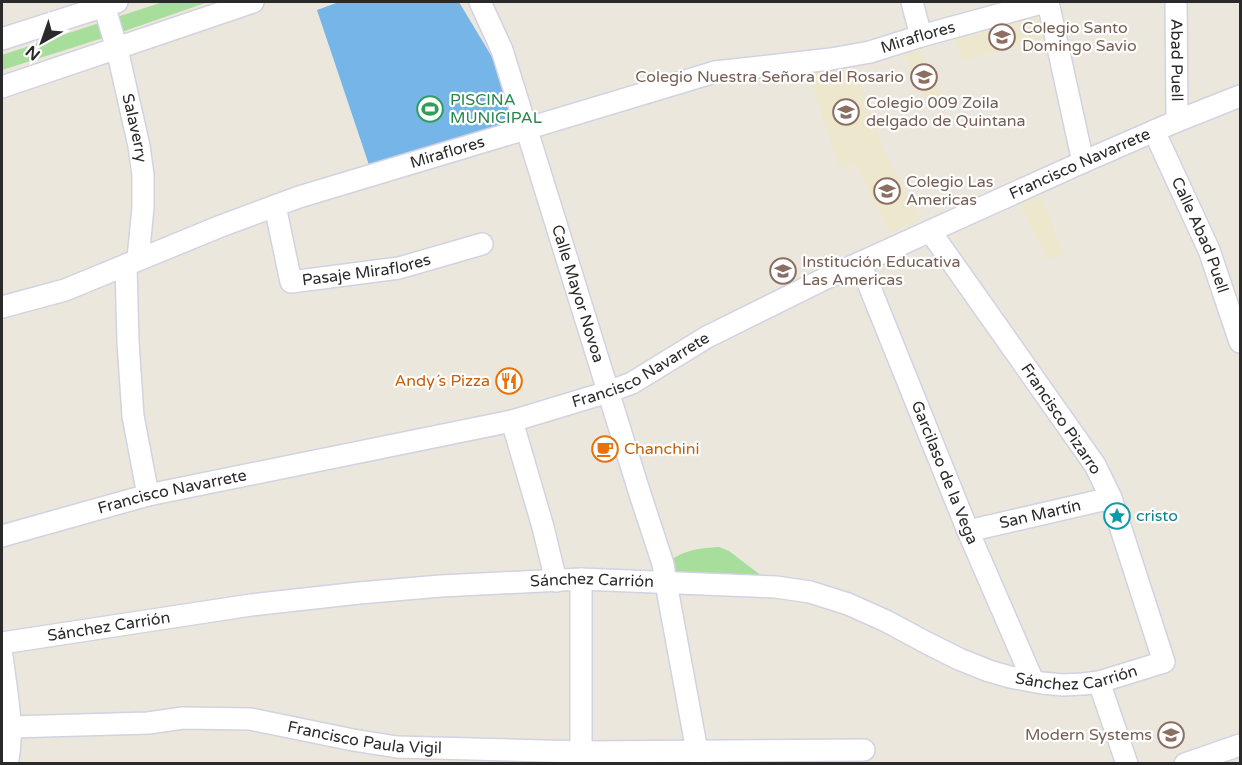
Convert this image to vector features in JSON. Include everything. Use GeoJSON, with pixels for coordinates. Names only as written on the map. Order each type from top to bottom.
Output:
{"type":"FeatureCollection","features":[{"type":"Feature","properties":{"kind":"street"},"geometry":{"type":"LineString","coordinates":[[2,87],[253,2]]}},
{"type":"Feature","properties":{"kind":"street","name":"Calle Mayor Novoa"},"geometry":{"type":"LineString","coordinates":[[480,2],[502,50],[528,129],[663,564],[699,757]]}},
{"type":"Feature","properties":{"kind":"street"},"geometry":{"type":"LineString","coordinates":[[912,2],[921,36]]}},
{"type":"Feature","properties":{"kind":"street"},"geometry":{"type":"LineString","coordinates":[[1047,2],[1083,162]]}},
{"type":"Feature","properties":{"kind":"street","name":"Miraflores"},"geometry":{"type":"LineString","coordinates":[[2,307],[65,290],[299,197],[716,72],[831,59],[870,52],[1047,2]]}},
{"type":"Feature","properties":{"kind":"street","name":"Abad Puell"},"geometry":{"type":"LineString","coordinates":[[1176,2],[1177,121]]}},
{"type":"Feature","properties":{"kind":"street"},"geometry":{"type":"LineString","coordinates":[[2,39],[108,3]]}},
{"type":"Feature","properties":{"kind":"street","name":"Salaverry"},"geometry":{"type":"LineString","coordinates":[[108,3],[139,146],[143,175],[142,207],[132,262],[128,342],[133,416],[148,495]]}},
{"type":"Feature","properties":{"kind":"street","name":"Francisco Navarrete"},"geometry":{"type":"LineString","coordinates":[[2,536],[148,495],[512,422],[608,392],[632,382],[707,337],[860,263],[1083,162],[1240,96]]}},
{"type":"Feature","properties":{"kind":"street","name":"Calle Abad Puell"},"geometry":{"type":"LineString","coordinates":[[1154,131],[1209,250],[1240,342]]}},
{"type":"Feature","properties":{"kind":"street","name":"Pasaje Miraflores"},"geometry":{"type":"LineString","coordinates":[[275,206],[291,282],[399,268],[482,244]]}},
{"type":"Feature","properties":{"kind":"street","name":"Francisco Pizarro"},"geometry":{"type":"LineString","coordinates":[[930,231],[1095,465],[1111,498],[1164,662]]}},
{"type":"Feature","properties":{"kind":"street","name":"Garcilaso de la Vega"},"geometry":{"type":"LineString","coordinates":[[860,263],[1033,681]]}},
{"type":"Feature","properties":{"kind":"street"},"geometry":{"type":"LineString","coordinates":[[512,422],[543,527],[556,581]]}},
{"type":"Feature","properties":{"kind":"street","name":"San Martín"},"geometry":{"type":"LineString","coordinates":[[969,531],[1111,498]]}},
{"type":"Feature","properties":{"kind":"street"},"geometry":{"type":"LineString","coordinates":[[580,579],[581,752]]}},
{"type":"Feature","properties":{"kind":"street","name":"Sánchez Carrión"},"geometry":{"type":"LineString","coordinates":[[2,643],[251,605],[359,593],[441,586],[580,579],[776,587],[810,592],[848,604],[959,659],[989,671],[1033,681],[1063,685],[1083,684],[1164,662]]}},
{"type":"Feature","properties":{"kind":"street"},"geometry":{"type":"LineString","coordinates":[[2,656],[11,728],[6,756]]}},
{"type":"Feature","properties":{"kind":"street"},"geometry":{"type":"LineString","coordinates":[[1099,681],[1127,764]]}},
{"type":"Feature","properties":{"kind":"street","name":"Francisco Paula Vigil"},"geometry":{"type":"LineString","coordinates":[[11,728],[148,723],[183,718],[250,719],[397,747],[699,757],[864,750]]}},
{"type":"Feature","properties":{"kind":"street"},"geometry":{"type":"LineString","coordinates":[[1185,764],[1240,745]]}},
{"type":"Feature","properties":{"kind":"shaded area","name":"Colegio Santo Domingo Savio"},"geometry":{"type":"Polygon","coordinates":[[[1043,13],[1049,37],[962,61],[955,38],[1043,13]]]}},
{"type":"Feature","properties":{"kind":"shaded area","name":"Colegio Nuestra Señora del Rosario"},"geometry":{"type":"Polygon","coordinates":[[[915,42],[947,103],[932,112],[901,50],[915,42]]]}},
{"type":"Feature","properties":{"kind":"shaded area","name":"Colegio 009 Zoila delgado de Quintana"},"geometry":{"type":"Polygon","coordinates":[[[854,66],[884,151],[920,218],[890,233],[856,165],[839,167],[809,73],[854,66]]]}},
{"type":"Feature","properties":{"kind":"shaded area"},"geometry":{"type":"Polygon","coordinates":[[[1039,192],[1064,253],[1048,260],[1019,202],[1039,192]]]}},
{"type":"Feature","properties":{"kind":"green space"},"geometry":{"type":"Polygon","coordinates":[[[163,2],[208,2],[113,35],[108,20],[163,2]]]}},
{"type":"Feature","properties":{"kind":"green space"},"geometry":{"type":"Polygon","coordinates":[[[102,22],[106,37],[2,70],[2,55],[102,22]]]}},
{"type":"Feature","properties":{"kind":"green space"},"geometry":{"type":"Polygon","coordinates":[[[719,547],[729,551],[776,587],[666,583],[663,564],[690,551],[719,547]]]}},
{"type":"Feature","properties":{"kind":"water","name":"PISCINA MUNICIPAL"},"geometry":{"type":"Polygon","coordinates":[[[339,2],[459,2],[495,62],[517,132],[372,174],[317,10],[339,2]]]}},
{"type":"Feature","properties":{"kind":"place","name":"Colegio Santo Domingo Savio"},"geometry":{"type":"Point","coordinates":[1002,37]}},
{"type":"Feature","properties":{"kind":"place","name":"Colegio Nuestra Señora del Rosario"},"geometry":{"type":"Point","coordinates":[924,77]}},
{"type":"Feature","properties":{"kind":"place","name":"PISCINA MUNICIPAL"},"geometry":{"type":"Point","coordinates":[430,109]}},
{"type":"Feature","properties":{"kind":"place","name":"Colegio 009 Zoila delgado de Quintana"},"geometry":{"type":"Point","coordinates":[846,112]}},
{"type":"Feature","properties":{"kind":"place","name":"Colegio Las Americas"},"geometry":{"type":"Point","coordinates":[887,191]}},
{"type":"Feature","properties":{"kind":"place","name":"Institución Educativa Las Americas"},"geometry":{"type":"Point","coordinates":[783,271]}},
{"type":"Feature","properties":{"kind":"place","name":"Andy´s Pizza"},"geometry":{"type":"Point","coordinates":[509,381]}},
{"type":"Feature","properties":{"kind":"place","name":"Chanchini"},"geometry":{"type":"Point","coordinates":[605,449]}},
{"type":"Feature","properties":{"kind":"place","name":"cristo"},"geometry":{"type":"Point","coordinates":[1117,516]}},
{"type":"Feature","properties":{"kind":"place","name":"Modern Systems"},"geometry":{"type":"Point","coordinates":[1171,735]}}]}
